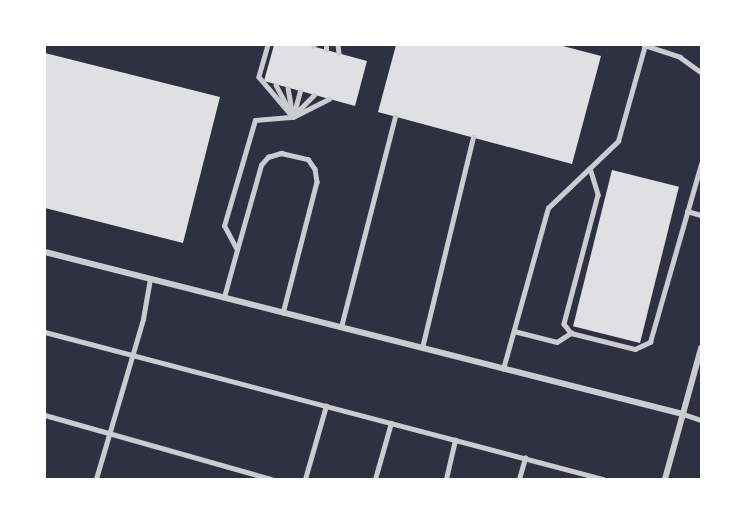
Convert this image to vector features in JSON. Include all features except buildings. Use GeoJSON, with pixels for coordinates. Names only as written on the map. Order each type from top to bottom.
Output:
{"type":"FeatureCollection","features":[{"type":"Feature","properties":{"kind":"street"},"geometry":{"type":"LineString","coordinates":[[45,252],[683,414]]}},
{"type":"Feature","properties":{"kind":"street"},"geometry":{"type":"LineString","coordinates":[[665,479],[701,348]]}},
{"type":"Feature","properties":{"kind":"lane"},"geometry":{"type":"LineString","coordinates":[[268,45],[259,77],[293,117]]}},
{"type":"Feature","properties":{"kind":"lane"},"geometry":{"type":"LineString","coordinates":[[338,45],[339,53]]}},
{"type":"Feature","properties":{"kind":"lane"},"geometry":{"type":"LineString","coordinates":[[504,369],[548,208],[618,141],[645,45],[680,57],[701,72]]}},
{"type":"Feature","properties":{"kind":"lane"},"geometry":{"type":"LineString","coordinates":[[276,84],[293,117]]}},
{"type":"Feature","properties":{"kind":"lane"},"geometry":{"type":"LineString","coordinates":[[288,88],[293,117]]}},
{"type":"Feature","properties":{"kind":"lane"},"geometry":{"type":"LineString","coordinates":[[293,117],[300,91]]}},
{"type":"Feature","properties":{"kind":"lane"},"geometry":{"type":"LineString","coordinates":[[293,117],[314,95]]}},
{"type":"Feature","properties":{"kind":"lane"},"geometry":{"type":"LineString","coordinates":[[237,250],[224,226],[255,120],[293,117],[329,99]]}},
{"type":"Feature","properties":{"kind":"lane"},"geometry":{"type":"LineString","coordinates":[[341,327],[395,117]]}},
{"type":"Feature","properties":{"kind":"lane"},"geometry":{"type":"LineString","coordinates":[[422,348],[473,138]]}},
{"type":"Feature","properties":{"kind":"lane"},"geometry":{"type":"LineString","coordinates":[[224,297],[261,165],[268,157],[281,153],[308,159],[315,169],[317,182],[283,313]]}},
{"type":"Feature","properties":{"kind":"lane"},"geometry":{"type":"LineString","coordinates":[[590,168],[598,195],[564,324],[571,333],[635,349],[650,342],[701,164]]}},
{"type":"Feature","properties":{"kind":"lane"},"geometry":{"type":"LineString","coordinates":[[687,211],[701,215]]}},
{"type":"Feature","properties":{"kind":"lane"},"geometry":{"type":"LineString","coordinates":[[96,479],[143,320],[150,279]]}},
{"type":"Feature","properties":{"kind":"lane"},"geometry":{"type":"LineString","coordinates":[[514,331],[557,342],[571,333]]}},
{"type":"Feature","properties":{"kind":"lane"},"geometry":{"type":"LineString","coordinates":[[45,332],[603,479]]}},
{"type":"Feature","properties":{"kind":"lane"},"geometry":{"type":"LineString","coordinates":[[305,479],[326,406]]}},
{"type":"Feature","properties":{"kind":"lane"},"geometry":{"type":"LineString","coordinates":[[683,414],[701,420]]}},
{"type":"Feature","properties":{"kind":"lane"},"geometry":{"type":"LineString","coordinates":[[45,415],[272,479]]}},
{"type":"Feature","properties":{"kind":"lane"},"geometry":{"type":"LineString","coordinates":[[375,479],[391,423]]}},
{"type":"Feature","properties":{"kind":"lane"},"geometry":{"type":"LineString","coordinates":[[446,479],[455,440]]}},
{"type":"Feature","properties":{"kind":"lane"},"geometry":{"type":"LineString","coordinates":[[519,479],[525,458]]}}]}
